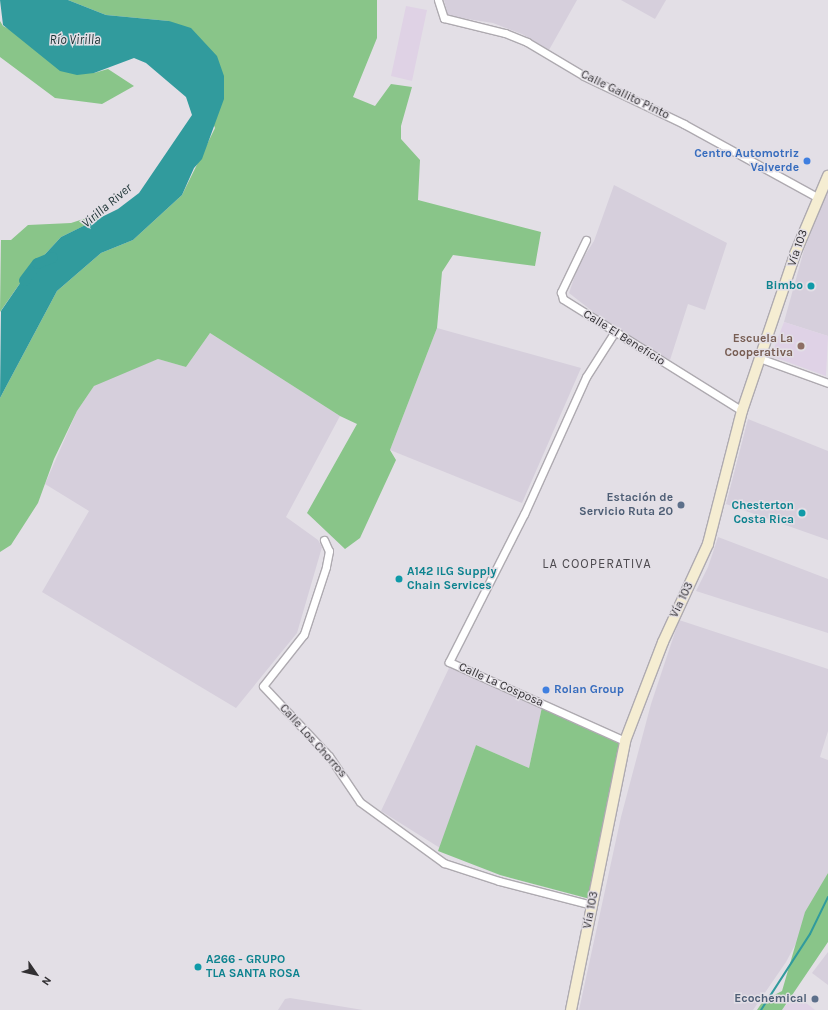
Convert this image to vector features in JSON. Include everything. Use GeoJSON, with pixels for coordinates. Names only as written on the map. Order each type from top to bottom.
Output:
{"type":"FeatureCollection","features":[{"type":"Feature","properties":{"kind":"main road","name":"Vía 103"},"geometry":{"type":"LineString","coordinates":[[570,1010],[625,741],[663,642],[708,544],[742,411],[828,167]]}},
{"type":"Feature","properties":{"kind":"main road","name":"Vía 103"},"geometry":{"type":"LineString","coordinates":[[817,197],[828,176]]}},
{"type":"Feature","properties":{"kind":"street","name":"Calle Gallito Pinto"},"geometry":{"type":"LineString","coordinates":[[438,0],[444,18],[505,33],[527,42],[584,76],[684,124],[817,197]]}},
{"type":"Feature","properties":{"kind":"street","name":"Calle El Beneficio"},"geometry":{"type":"LineString","coordinates":[[586,240],[560,296],[614,333],[742,411]]}},
{"type":"Feature","properties":{"kind":"street","name":"Calle La Cosposa"},"geometry":{"type":"LineString","coordinates":[[614,333],[592,365],[524,514],[450,662],[625,741]]}},
{"type":"Feature","properties":{"kind":"street"},"geometry":{"type":"LineString","coordinates":[[760,358],[828,382]]}},
{"type":"Feature","properties":{"kind":"street","name":"Calle Los Chorros"},"geometry":{"type":"LineString","coordinates":[[324,540],[329,551],[326,567],[304,634],[263,686],[329,756],[360,802],[444,863],[499,881],[592,905]]}},
{"type":"Feature","properties":{"kind":"shaded area"},"geometry":{"type":"Polygon","coordinates":[[[444,0],[577,0],[549,50],[522,34],[493,23],[448,16],[444,0]]]}},
{"type":"Feature","properties":{"kind":"shaded area"},"geometry":{"type":"Polygon","coordinates":[[[621,0],[666,0],[655,19],[621,0]]]}},
{"type":"Feature","properties":{"kind":"shaded area"},"geometry":{"type":"Polygon","coordinates":[[[406,6],[427,10],[412,81],[391,76],[406,6]]]}},
{"type":"Feature","properties":{"kind":"shaded area"},"geometry":{"type":"Polygon","coordinates":[[[614,185],[727,243],[705,310],[688,304],[670,360],[610,325],[569,293],[578,266],[594,241],[614,185]]]}},
{"type":"Feature","properties":{"kind":"shaded area","name":"Bimbo"},"geometry":{"type":"Polygon","coordinates":[[[828,190],[828,336],[784,322],[804,250],[828,190]]]}},
{"type":"Feature","properties":{"kind":"shaded area","name":"Escuela La Cooperativa"},"geometry":{"type":"Polygon","coordinates":[[[784,322],[828,336],[826,376],[771,356],[784,322]]]}},
{"type":"Feature","properties":{"kind":"shaded area"},"geometry":{"type":"Polygon","coordinates":[[[437,328],[581,368],[522,503],[390,450],[437,328]]]}},
{"type":"Feature","properties":{"kind":"shaded area"},"geometry":{"type":"Polygon","coordinates":[[[210,333],[340,416],[286,517],[318,540],[322,547],[297,633],[236,708],[42,592],[89,511],[45,484],[77,411],[94,386],[108,378],[158,359],[186,367],[210,333]]]}},
{"type":"Feature","properties":{"kind":"shaded area"},"geometry":{"type":"Polygon","coordinates":[[[748,419],[828,451],[828,540],[726,504],[748,419]]]}},
{"type":"Feature","properties":{"kind":"shaded area"},"geometry":{"type":"Polygon","coordinates":[[[718,537],[828,579],[828,633],[696,591],[708,567],[718,537]]]}},
{"type":"Feature","properties":{"kind":"shaded area"},"geometry":{"type":"Polygon","coordinates":[[[679,620],[828,669],[828,731],[820,757],[828,760],[828,873],[809,919],[786,962],[753,1010],[579,1010],[621,817],[651,704],[679,620]]]}},
{"type":"Feature","properties":{"kind":"shaded area"},"geometry":{"type":"Polygon","coordinates":[[[450,666],[542,707],[529,768],[476,745],[440,848],[381,811],[450,666]]]}},
{"type":"Feature","properties":{"kind":"shaded area"},"geometry":{"type":"Polygon","coordinates":[[[828,952],[828,985],[812,973],[828,952]]]}},
{"type":"Feature","properties":{"kind":"shaded area"},"geometry":{"type":"Polygon","coordinates":[[[795,994],[815,1010],[782,1010],[795,994]]]}},
{"type":"Feature","properties":{"kind":"shaded area"},"geometry":{"type":"Polygon","coordinates":[[[290,998],[363,1010],[278,1010],[285,999],[290,998]]]}},
{"type":"Feature","properties":{"kind":"green space"},"geometry":{"type":"Polygon","coordinates":[[[68,0],[377,0],[377,38],[353,97],[375,106],[391,84],[412,87],[401,126],[401,139],[420,160],[418,200],[541,232],[535,266],[453,255],[442,272],[437,328],[390,450],[396,460],[360,538],[345,549],[307,513],[357,424],[340,416],[210,333],[186,367],[158,359],[94,386],[77,411],[54,459],[38,503],[11,545],[0,552],[0,398],[57,291],[101,253],[133,240],[182,195],[215,128],[169,21],[106,15],[68,0]]]}},
{"type":"Feature","properties":{"kind":"green space"},"geometry":{"type":"Polygon","coordinates":[[[0,21],[3,26],[94,73],[108,69],[134,86],[102,104],[55,98],[0,57],[0,21]]]}},
{"type":"Feature","properties":{"kind":"green space"},"geometry":{"type":"Polygon","coordinates":[[[99,214],[98,219],[61,237],[25,276],[0,312],[1,240],[11,240],[28,225],[71,223],[99,214]]]}},
{"type":"Feature","properties":{"kind":"green space"},"geometry":{"type":"Polygon","coordinates":[[[542,707],[621,743],[590,899],[500,875],[438,851],[476,745],[529,768],[542,707]]]}},
{"type":"Feature","properties":{"kind":"green space"},"geometry":{"type":"Polygon","coordinates":[[[828,873],[828,942],[782,1010],[757,1010],[763,1001],[782,991],[805,912],[828,873]]]}},
{"type":"Feature","properties":{"kind":"water","name":"Río Virilla"},"geometry":{"type":"Polygon","coordinates":[[[0,0],[68,0],[106,15],[169,21],[191,28],[217,56],[224,76],[224,99],[202,159],[194,168],[182,195],[133,240],[101,253],[57,291],[0,398],[1,311],[25,276],[61,237],[118,209],[139,193],[192,115],[186,97],[146,63],[134,58],[94,73],[77,75],[60,71],[3,25],[0,0]]]}},
{"type":"Feature","properties":{"kind":"waterway","name":"Virilla River"},"geometry":{"type":"LineString","coordinates":[[24,280],[37,263],[52,257]]}},
{"type":"Feature","properties":{"kind":"waterway"},"geometry":{"type":"LineString","coordinates":[[761,1010],[810,934],[828,897]]}},
{"type":"Feature","properties":{"kind":"place","name":"Centro Automotriz Valverde"},"geometry":{"type":"Point","coordinates":[807,161]}},
{"type":"Feature","properties":{"kind":"place","name":"Bimbo"},"geometry":{"type":"Point","coordinates":[811,286]}},
{"type":"Feature","properties":{"kind":"place","name":"Escuela La Cooperativa"},"geometry":{"type":"Point","coordinates":[801,346]}},
{"type":"Feature","properties":{"kind":"place","name":"Estación de Servicio Ruta 20"},"geometry":{"type":"Point","coordinates":[681,505]}},
{"type":"Feature","properties":{"kind":"place","name":"Chesterton Costa Rica"},"geometry":{"type":"Point","coordinates":[802,513]}},
{"type":"Feature","properties":{"kind":"place","name":"A142 ILG Supply Chain Services"},"geometry":{"type":"Point","coordinates":[399,579]}},
{"type":"Feature","properties":{"kind":"place","name":"Rolan Group"},"geometry":{"type":"Point","coordinates":[546,690]}},
{"type":"Feature","properties":{"kind":"place","name":"A266 - GRUPO TLA SANTA ROSA"},"geometry":{"type":"Point","coordinates":[198,967]}},
{"type":"Feature","properties":{"kind":"place","name":"Ecochemical"},"geometry":{"type":"Point","coordinates":[815,999]}},
{"type":"Feature","properties":{"kind":"district","name":"LA COOPERATIVA"},"geometry":{"type":"Point","coordinates":[597,564]}}]}
